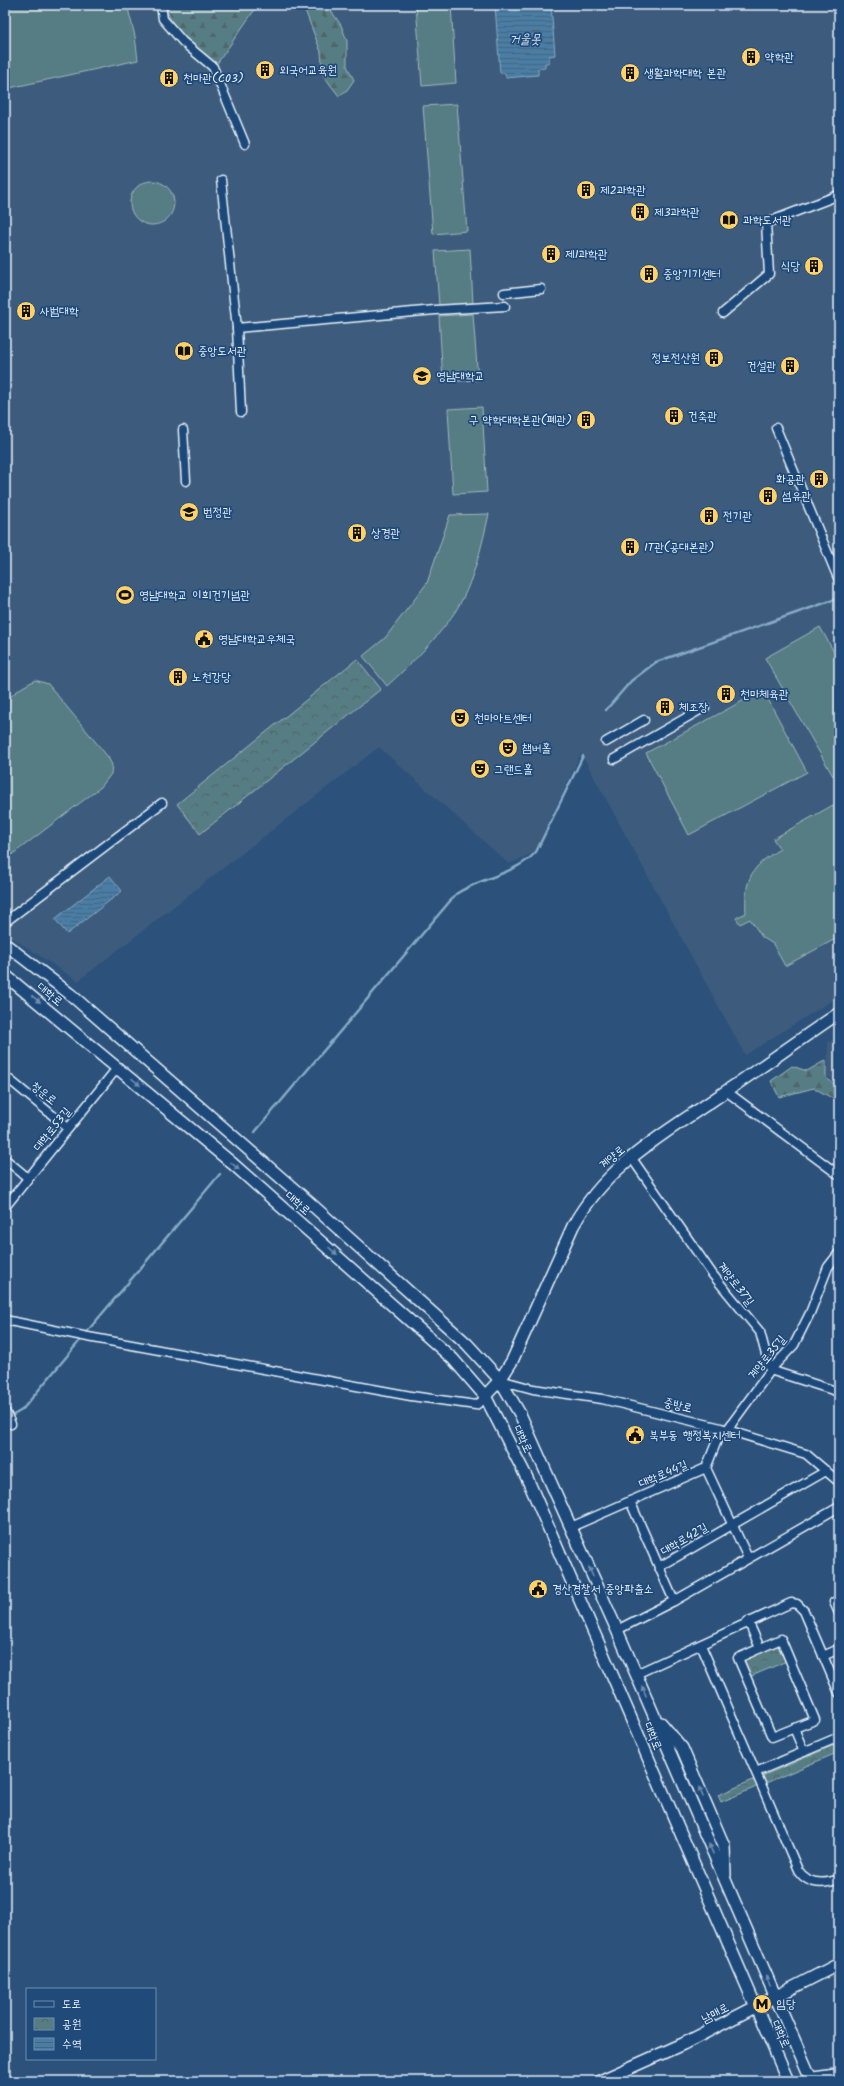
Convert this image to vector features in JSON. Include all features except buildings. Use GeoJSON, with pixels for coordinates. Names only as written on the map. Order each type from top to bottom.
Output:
{"type":"FeatureCollection","features":[{"type":"Feature","properties":{"kind":"main road"},"geometry":{"type":"LineString","coordinates":[[5,944],[70,994],[311,1204],[467,1344],[500,1380],[520,1414],[618,1630],[725,1882],[811,2079]]}},
{"type":"Feature","properties":{"kind":"main road","name":"대학로"},"geometry":{"type":"LineString","coordinates":[[5,975],[118,1067],[233,1164],[357,1272],[453,1359],[485,1396],[502,1425],[530,1486],[788,2081]]}},
{"type":"Feature","properties":{"kind":"main road","name":"계양로"},"geometry":{"type":"LineString","coordinates":[[485,1396],[500,1380],[512,1361],[582,1210],[598,1186],[631,1157],[839,1013]]}},
{"type":"Feature","properties":{"kind":"main road","name":"남매로"},"geometry":{"type":"LineString","coordinates":[[600,2081],[684,2044],[839,1964]]}},
{"type":"Feature","properties":{"kind":"street"},"geometry":{"type":"LineString","coordinates":[[161,5],[163,19],[183,42],[213,67],[245,144]]}},
{"type":"Feature","properties":{"kind":"street"},"geometry":{"type":"LineString","coordinates":[[221,180],[237,328],[242,412]]}},
{"type":"Feature","properties":{"kind":"street"},"geometry":{"type":"LineString","coordinates":[[723,313],[768,274],[766,223],[839,195]]}},
{"type":"Feature","properties":{"kind":"street"},"geometry":{"type":"LineString","coordinates":[[504,292],[541,289]]}},
{"type":"Feature","properties":{"kind":"street"},"geometry":{"type":"LineString","coordinates":[[237,328],[435,310],[504,306]]}},
{"type":"Feature","properties":{"kind":"street"},"geometry":{"type":"LineString","coordinates":[[776,428],[838,578]]}},
{"type":"Feature","properties":{"kind":"street"},"geometry":{"type":"LineString","coordinates":[[183,430],[186,481]]}},
{"type":"Feature","properties":{"kind":"street"},"geometry":{"type":"LineString","coordinates":[[614,759],[705,707]]}},
{"type":"Feature","properties":{"kind":"street"},"geometry":{"type":"LineString","coordinates":[[606,742],[644,720]]}},
{"type":"Feature","properties":{"kind":"street"},"geometry":{"type":"LineString","coordinates":[[5,922],[162,803]]}},
{"type":"Feature","properties":{"kind":"street","name":"대학로53길"},"geometry":{"type":"LineString","coordinates":[[5,1207],[118,1067]]}},
{"type":"Feature","properties":{"kind":"street","name":"청운로"},"geometry":{"type":"LineString","coordinates":[[5,1076],[68,1128]]}},
{"type":"Feature","properties":{"kind":"street"},"geometry":{"type":"LineString","coordinates":[[726,1092],[839,1175]]}},
{"type":"Feature","properties":{"kind":"street","name":"계양로37길"},"geometry":{"type":"LineString","coordinates":[[631,1157],[713,1275],[760,1332],[770,1370]]}},
{"type":"Feature","properties":{"kind":"street"},"geometry":{"type":"LineString","coordinates":[[5,1159],[28,1178]]}},
{"type":"Feature","properties":{"kind":"street","name":"계양로35길"},"geometry":{"type":"LineString","coordinates":[[727,1430],[770,1370],[794,1345],[810,1313],[828,1267],[839,1253]]}},
{"type":"Feature","properties":{"kind":"street"},"geometry":{"type":"LineString","coordinates":[[5,1320],[88,1337],[411,1396],[469,1405],[476,1405],[481,1402],[485,1396]]}},
{"type":"Feature","properties":{"kind":"street"},"geometry":{"type":"LineString","coordinates":[[770,1370],[839,1392]]}},
{"type":"Feature","properties":{"kind":"street","name":"중방로"},"geometry":{"type":"LineString","coordinates":[[500,1380],[533,1389],[602,1399],[727,1430],[806,1454],[839,1482]]}},
{"type":"Feature","properties":{"kind":"street"},"geometry":{"type":"LineString","coordinates":[[6,1412],[11,1424]]}},
{"type":"Feature","properties":{"kind":"street","name":"대학로44길"},"geometry":{"type":"LineString","coordinates":[[571,1527],[706,1468],[718,1438],[727,1430]]}},
{"type":"Feature","properties":{"kind":"street","name":"대학로44길"},"geometry":{"type":"LineString","coordinates":[[706,1468],[732,1525]]}},
{"type":"Feature","properties":{"kind":"street","name":"대학로42길"},"geometry":{"type":"LineString","coordinates":[[674,1600],[659,1567],[826,1470]]}},
{"type":"Feature","properties":{"kind":"street","name":"대학로44길"},"geometry":{"type":"LineString","coordinates":[[630,1501],[659,1567]]}},
{"type":"Feature","properties":{"kind":"street"},"geometry":{"type":"LineString","coordinates":[[618,1630],[839,1508]]}},
{"type":"Feature","properties":{"kind":"street"},"geometry":{"type":"LineString","coordinates":[[732,1525],[748,1558]]}},
{"type":"Feature","properties":{"kind":"street"},"geometry":{"type":"LineString","coordinates":[[839,1600],[834,1602],[839,1613]]}},
{"type":"Feature","properties":{"kind":"street"},"geometry":{"type":"LineString","coordinates":[[636,1674],[701,1645],[786,1604],[797,1604],[804,1611],[839,1693]]}},
{"type":"Feature","properties":{"kind":"street"},"geometry":{"type":"LineString","coordinates":[[748,1622],[760,1648]]}},
{"type":"Feature","properties":{"kind":"street"},"geometry":{"type":"LineString","coordinates":[[781,1639],[815,1720],[772,1737],[738,1658],[760,1648],[781,1639]]}},
{"type":"Feature","properties":{"kind":"street"},"geometry":{"type":"LineString","coordinates":[[701,1645],[793,1861],[801,1875],[806,1879],[819,1883],[827,1883],[839,1879]]}},
{"type":"Feature","properties":{"kind":"street"},"geometry":{"type":"LineString","coordinates":[[823,1656],[839,1649]]}},
{"type":"Feature","properties":{"kind":"street"},"geometry":{"type":"LineString","coordinates":[[794,1728],[804,1752]]}},
{"type":"Feature","properties":{"kind":"street"},"geometry":{"type":"LineString","coordinates":[[756,1772],[839,1737]]}},
{"type":"Feature","properties":{"kind":"street"},"geometry":{"type":"LineString","coordinates":[[811,2079],[839,2073]]}},
{"type":"Feature","properties":{"kind":"shaded area","name":"영남대학교"},"geometry":{"type":"Polygon","coordinates":[[[5,5],[839,5],[839,996],[745,1055],[581,753],[535,852],[509,864],[379,747],[78,981],[5,933],[5,5]]]}},
{"type":"Feature","properties":{"kind":"shaded area"},"geometry":{"type":"Polygon","coordinates":[[[839,1037],[839,1084],[827,1076],[828,1042],[839,1037]]]}},
{"type":"Feature","properties":{"kind":"green space"},"geometry":{"type":"Polygon","coordinates":[[[5,5],[127,5],[135,36],[138,60],[5,89],[5,5]]]}},
{"type":"Feature","properties":{"kind":"green space"},"geometry":{"type":"Polygon","coordinates":[[[165,5],[258,5],[216,65],[175,31],[165,5]]]}},
{"type":"Feature","properties":{"kind":"green space"},"geometry":{"type":"Polygon","coordinates":[[[303,5],[327,5],[341,25],[347,41],[347,66],[354,80],[347,90],[339,96],[323,75],[321,52],[303,5]]]}},
{"type":"Feature","properties":{"kind":"green space"},"geometry":{"type":"Polygon","coordinates":[[[416,5],[451,5],[456,83],[422,86],[416,5]]]}},
{"type":"Feature","properties":{"kind":"green space"},"geometry":{"type":"Polygon","coordinates":[[[457,104],[467,231],[433,234],[423,106],[457,104]]]}},
{"type":"Feature","properties":{"kind":"green space"},"geometry":{"type":"Polygon","coordinates":[[[148,181],[156,181],[168,187],[174,199],[174,207],[168,219],[156,225],[148,225],[136,219],[130,207],[130,199],[136,187],[148,181]]]}},
{"type":"Feature","properties":{"kind":"green space"},"geometry":{"type":"Polygon","coordinates":[[[470,249],[473,303],[439,306],[435,251],[470,249]]]}},
{"type":"Feature","properties":{"kind":"green space"},"geometry":{"type":"Polygon","coordinates":[[[473,314],[478,380],[443,382],[439,316],[473,314]]]}},
{"type":"Feature","properties":{"kind":"green space"},"geometry":{"type":"Polygon","coordinates":[[[482,407],[487,492],[453,494],[448,409],[482,407]]]}},
{"type":"Feature","properties":{"kind":"green space"},"geometry":{"type":"Polygon","coordinates":[[[489,514],[472,577],[455,612],[432,642],[387,686],[363,656],[385,638],[427,583],[450,515],[489,514]]]}},
{"type":"Feature","properties":{"kind":"green space"},"geometry":{"type":"Polygon","coordinates":[[[820,627],[839,661],[839,772],[833,776],[765,658],[820,627]]]}},
{"type":"Feature","properties":{"kind":"green space"},"geometry":{"type":"Polygon","coordinates":[[[357,659],[381,689],[200,834],[177,804],[357,659]]]}},
{"type":"Feature","properties":{"kind":"green space"},"geometry":{"type":"Polygon","coordinates":[[[35,680],[48,684],[108,757],[112,765],[111,774],[101,787],[5,860],[5,701],[21,688],[35,680]]]}},
{"type":"Feature","properties":{"kind":"green space"},"geometry":{"type":"Polygon","coordinates":[[[763,690],[807,772],[689,835],[646,753],[763,690]]]}},
{"type":"Feature","properties":{"kind":"green space"},"geometry":{"type":"Polygon","coordinates":[[[833,805],[839,817],[839,937],[785,966],[773,944],[762,937],[750,919],[740,924],[736,918],[746,913],[746,891],[751,875],[762,862],[780,849],[773,839],[833,805]]]}},
{"type":"Feature","properties":{"kind":"green space"},"geometry":{"type":"Polygon","coordinates":[[[826,1060],[826,1078],[839,1087],[839,1102],[814,1088],[779,1097],[771,1081],[792,1066],[807,1071],[826,1060]]]}},
{"type":"Feature","properties":{"kind":"green space"},"geometry":{"type":"Polygon","coordinates":[[[781,1639],[789,1660],[747,1678],[738,1658],[781,1639]]]}},
{"type":"Feature","properties":{"kind":"green space"},"geometry":{"type":"Polygon","coordinates":[[[839,1743],[839,1752],[721,1802],[718,1795],[839,1743]]]}},
{"type":"Feature","properties":{"kind":"water","name":"거울못"},"geometry":{"type":"Polygon","coordinates":[[[495,5],[551,5],[555,55],[549,56],[549,63],[545,63],[545,68],[538,69],[538,75],[506,78],[505,73],[500,73],[495,5]]]}},
{"type":"Feature","properties":{"kind":"water"},"geometry":{"type":"Polygon","coordinates":[[[110,876],[122,891],[67,934],[55,919],[110,876]]]}},
{"type":"Feature","properties":{"kind":"waterway"},"geometry":{"type":"LineString","coordinates":[[606,710],[631,681],[656,662],[839,598]]}},
{"type":"Feature","properties":{"kind":"waterway"},"geometry":{"type":"LineString","coordinates":[[255,1132],[456,894],[466,888],[518,866],[528,860],[536,852],[583,756]]}},
{"type":"Feature","properties":{"kind":"waterway"},"geometry":{"type":"LineString","coordinates":[[85,1334],[220,1174]]}},
{"type":"Feature","properties":{"kind":"waterway"},"geometry":{"type":"LineString","coordinates":[[10,1417],[22,1410],[82,1338]]}},
{"type":"Feature","properties":{"kind":"place","name":"약학관"},"geometry":{"type":"Point","coordinates":[751,57]}},
{"type":"Feature","properties":{"kind":"place","name":"외국어교육원"},"geometry":{"type":"Point","coordinates":[265,70]}},
{"type":"Feature","properties":{"kind":"place","name":"생활과학대학 본관"},"geometry":{"type":"Point","coordinates":[630,73]}},
{"type":"Feature","properties":{"kind":"place","name":"천마관(C03)"},"geometry":{"type":"Point","coordinates":[169,78]}},
{"type":"Feature","properties":{"kind":"place","name":"제2과학관"},"geometry":{"type":"Point","coordinates":[586,190]}},
{"type":"Feature","properties":{"kind":"place","name":"제3과학관"},"geometry":{"type":"Point","coordinates":[640,212]}},
{"type":"Feature","properties":{"kind":"place","name":"과학도서관"},"geometry":{"type":"Point","coordinates":[729,220]}},
{"type":"Feature","properties":{"kind":"place","name":"제1과학관"},"geometry":{"type":"Point","coordinates":[551,254]}},
{"type":"Feature","properties":{"kind":"place","name":"식당"},"geometry":{"type":"Point","coordinates":[814,266]}},
{"type":"Feature","properties":{"kind":"place","name":"중앙기기센터"},"geometry":{"type":"Point","coordinates":[649,274]}},
{"type":"Feature","properties":{"kind":"place","name":"사범대학"},"geometry":{"type":"Point","coordinates":[26,311]}},
{"type":"Feature","properties":{"kind":"place","name":"중앙도서관"},"geometry":{"type":"Point","coordinates":[184,351]}},
{"type":"Feature","properties":{"kind":"place","name":"정보전산원"},"geometry":{"type":"Point","coordinates":[714,358]}},
{"type":"Feature","properties":{"kind":"place","name":"건설관"},"geometry":{"type":"Point","coordinates":[790,366]}},
{"type":"Feature","properties":{"kind":"place","name":"영남대학교"},"geometry":{"type":"Point","coordinates":[422,376]}},
{"type":"Feature","properties":{"kind":"place","name":"건축관"},"geometry":{"type":"Point","coordinates":[674,416]}},
{"type":"Feature","properties":{"kind":"place","name":"구 약학대학본관(폐관)"},"geometry":{"type":"Point","coordinates":[586,420]}},
{"type":"Feature","properties":{"kind":"place","name":"화공관"},"geometry":{"type":"Point","coordinates":[819,479]}},
{"type":"Feature","properties":{"kind":"place","name":"섬유관"},"geometry":{"type":"Point","coordinates":[768,496]}},
{"type":"Feature","properties":{"kind":"place","name":"법정관"},"geometry":{"type":"Point","coordinates":[189,512]}},
{"type":"Feature","properties":{"kind":"place","name":"전기관"},"geometry":{"type":"Point","coordinates":[709,516]}},
{"type":"Feature","properties":{"kind":"place","name":"상경관"},"geometry":{"type":"Point","coordinates":[357,533]}},
{"type":"Feature","properties":{"kind":"place","name":"IT관(공대본관)"},"geometry":{"type":"Point","coordinates":[630,547]}},
{"type":"Feature","properties":{"kind":"place","name":"영남대학교 이희건기념관"},"geometry":{"type":"Point","coordinates":[125,595]}},
{"type":"Feature","properties":{"kind":"place","name":"영남대학교우체국"},"geometry":{"type":"Point","coordinates":[204,639]}},
{"type":"Feature","properties":{"kind":"place","name":"노천강당"},"geometry":{"type":"Point","coordinates":[178,677]}},
{"type":"Feature","properties":{"kind":"place","name":"천마체육관"},"geometry":{"type":"Point","coordinates":[726,694]}},
{"type":"Feature","properties":{"kind":"place","name":"체조장"},"geometry":{"type":"Point","coordinates":[665,707]}},
{"type":"Feature","properties":{"kind":"place","name":"천마아트센터"},"geometry":{"type":"Point","coordinates":[460,718]}},
{"type":"Feature","properties":{"kind":"place","name":"챔버홀"},"geometry":{"type":"Point","coordinates":[508,748]}},
{"type":"Feature","properties":{"kind":"place","name":"그랜드홀"},"geometry":{"type":"Point","coordinates":[480,769]}},
{"type":"Feature","properties":{"kind":"place","name":"북부동 행정복지센터"},"geometry":{"type":"Point","coordinates":[635,1435]}},
{"type":"Feature","properties":{"kind":"place","name":"경산경찰서 중앙파출소"},"geometry":{"type":"Point","coordinates":[538,1589]}},
{"type":"Feature","properties":{"kind":"place","name":"임당"},"geometry":{"type":"Point","coordinates":[762,2004]}}]}
